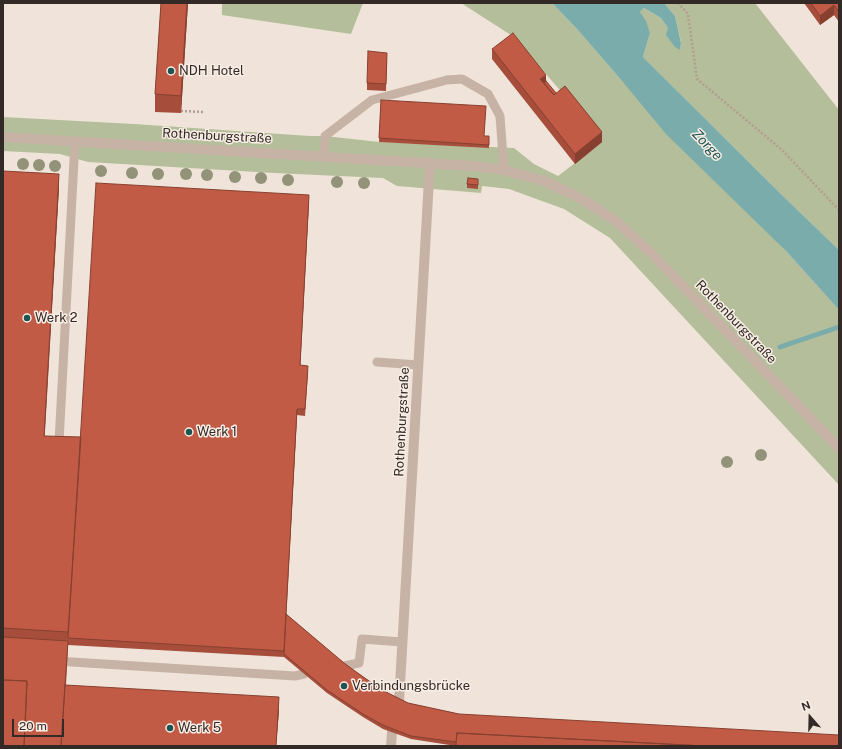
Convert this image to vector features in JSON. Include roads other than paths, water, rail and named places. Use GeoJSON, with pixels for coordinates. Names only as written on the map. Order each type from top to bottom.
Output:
{"type":"FeatureCollection","features":[{"type":"Feature","properties":{"kind":"street","name":"Rothenburgstraße"},"geometry":{"type":"LineString","coordinates":[[3,137],[430,162],[504,170],[544,181],[582,199],[617,222],[650,252],[839,448]]}},
{"type":"Feature","properties":{"kind":"street","name":"Rothenburgstraße"},"geometry":{"type":"LineString","coordinates":[[399,702],[430,162]]}},
{"type":"Feature","properties":{"kind":"street"},"geometry":{"type":"LineString","coordinates":[[391,746],[392,732]]}},
{"type":"Feature","properties":{"kind":"lane"},"geometry":{"type":"LineString","coordinates":[[324,156],[325,136],[372,100],[447,80],[462,79],[488,94],[500,116],[504,170]]}},
{"type":"Feature","properties":{"kind":"lane"},"geometry":{"type":"LineString","coordinates":[[59,442],[75,141]]}},
{"type":"Feature","properties":{"kind":"lane"},"geometry":{"type":"LineString","coordinates":[[377,362],[418,365]]}},
{"type":"Feature","properties":{"kind":"lane"},"geometry":{"type":"LineString","coordinates":[[344,666],[359,663],[362,639],[402,642]]}},
{"type":"Feature","properties":{"kind":"lane"},"geometry":{"type":"LineString","coordinates":[[50,660],[295,676],[304,674]]}},
{"type":"Feature","properties":{"kind":"water","name":"Zorge"},"geometry":{"type":"Polygon","coordinates":[[[552,3],[664,3],[675,16],[681,43],[680,50],[675,47],[666,35],[668,28],[661,18],[644,8],[640,12],[646,21],[650,33],[643,57],[839,250],[839,310],[786,251],[666,134],[577,29],[552,3]]]}},
{"type":"Feature","properties":{"kind":"waterway"},"geometry":{"type":"LineString","coordinates":[[780,347],[839,327]]}},
{"type":"Feature","properties":{"kind":"place","name":"NDH Hotel"},"geometry":{"type":"Point","coordinates":[171,71]}},
{"type":"Feature","properties":{"kind":"place","name":"Werk 2"},"geometry":{"type":"Point","coordinates":[27,318]}},
{"type":"Feature","properties":{"kind":"place","name":"Werk 1"},"geometry":{"type":"Point","coordinates":[189,432]}},
{"type":"Feature","properties":{"kind":"place","name":"Verbindungsbrücke"},"geometry":{"type":"Point","coordinates":[344,686]}},
{"type":"Feature","properties":{"kind":"place","name":"Werk 5"},"geometry":{"type":"Point","coordinates":[170,728]}}]}
